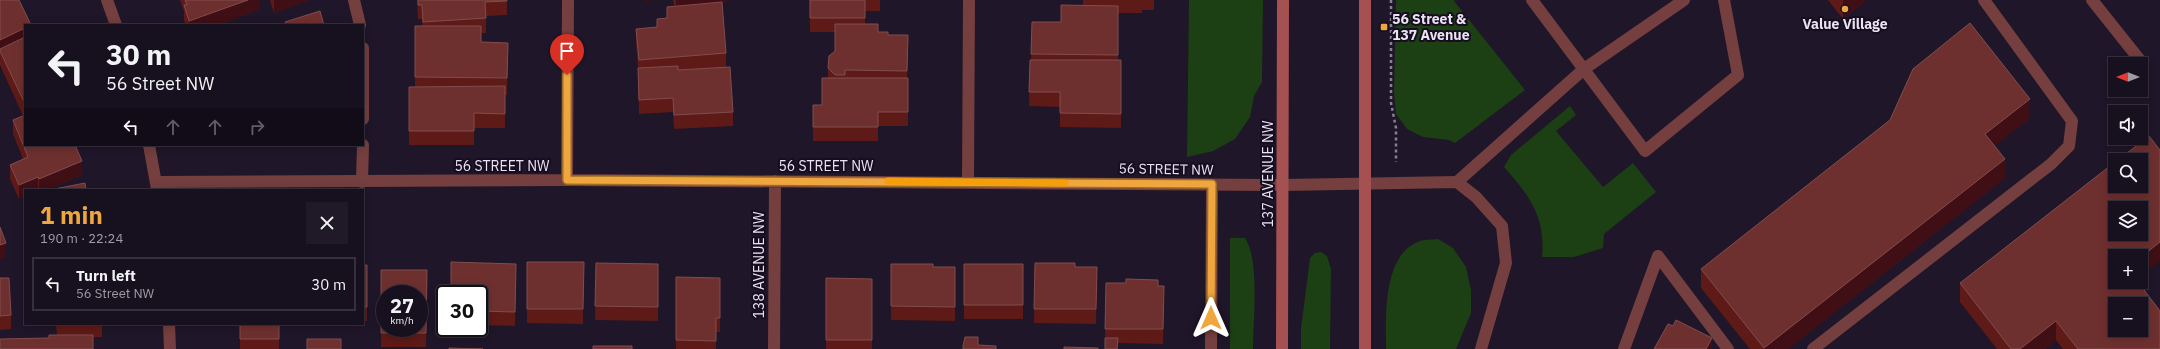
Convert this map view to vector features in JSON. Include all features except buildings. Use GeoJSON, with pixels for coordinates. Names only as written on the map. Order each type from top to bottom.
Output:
{"type":"FeatureCollection","features":[{"type":"Feature","properties":{"kind":"main road","name":"137 AVENUE NW"},"geometry":{"type":"LineString","coordinates":[[1282,349],[1283,0]]}},
{"type":"Feature","properties":{"kind":"main road"},"geometry":{"type":"LineString","coordinates":[[1365,0],[1365,349]]}},
{"type":"Feature","properties":{"kind":"street"},"geometry":{"type":"LineString","coordinates":[[107,0],[116,24]]}},
{"type":"Feature","properties":{"kind":"street"},"geometry":{"type":"LineString","coordinates":[[354,0],[360,24]]}},
{"type":"Feature","properties":{"kind":"street"},"geometry":{"type":"LineString","coordinates":[[567,180],[568,0]]}},
{"type":"Feature","properties":{"kind":"street"},"geometry":{"type":"LineString","coordinates":[[968,182],[969,0]]}},
{"type":"Feature","properties":{"kind":"street"},"geometry":{"type":"LineString","coordinates":[[1532,0],[1645,151],[1738,75],[1724,0]]}},
{"type":"Feature","properties":{"kind":"street"},"geometry":{"type":"LineString","coordinates":[[1365,184],[1457,182],[1584,69],[1684,0]]}},
{"type":"Feature","properties":{"kind":"street"},"geometry":{"type":"LineString","coordinates":[[1813,349],[2051,164],[2069,146],[2072,121],[1984,0]]}},
{"type":"Feature","properties":{"kind":"street"},"geometry":{"type":"LineString","coordinates":[[2092,0],[2137,57]]}},
{"type":"Feature","properties":{"kind":"street"},"geometry":{"type":"LineString","coordinates":[[149,146],[157,186]]}},
{"type":"Feature","properties":{"kind":"street"},"geometry":{"type":"LineString","coordinates":[[362,182],[363,146]]}},
{"type":"Feature","properties":{"kind":"street","name":"56 STREET NW"},"geometry":{"type":"LineString","coordinates":[[157,186],[567,180],[1283,185],[1365,184]]}},
{"type":"Feature","properties":{"kind":"street","name":"138 AVENUE NW"},"geometry":{"type":"LineString","coordinates":[[774,181],[774,349]]}},
{"type":"Feature","properties":{"kind":"street"},"geometry":{"type":"LineString","coordinates":[[1457,182],[1476,197],[1502,226],[1506,262],[1481,349]]}},
{"type":"Feature","properties":{"kind":"street"},"geometry":{"type":"LineString","coordinates":[[1211,349],[1212,184]]}},
{"type":"Feature","properties":{"kind":"street"},"geometry":{"type":"LineString","coordinates":[[1624,349],[1658,256],[1728,349]]}},
{"type":"Feature","properties":{"kind":"street"},"geometry":{"type":"LineString","coordinates":[[169,325],[170,349]]}},
{"type":"Feature","properties":{"kind":"path"},"geometry":{"type":"LineString","coordinates":[[1391,0],[1391,103],[1396,128],[1396,184]]}},
{"type":"Feature","properties":{"kind":"green space"},"geometry":{"type":"Polygon","coordinates":[[[1189,0],[1263,0],[1262,82],[1254,96],[1250,117],[1235,139],[1213,151],[1187,157],[1189,0]]]}},
{"type":"Feature","properties":{"kind":"green space"},"geometry":{"type":"Polygon","coordinates":[[[1396,0],[1455,0],[1454,1],[1525,90],[1455,143],[1449,140],[1423,137],[1407,129],[1396,114],[1394,93],[1396,0]]]}},
{"type":"Feature","properties":{"kind":"green space"},"geometry":{"type":"Polygon","coordinates":[[[1570,106],[1576,115],[1556,131],[1603,187],[1633,163],[1656,192],[1604,234],[1603,248],[1574,257],[1542,257],[1543,243],[1541,230],[1534,208],[1521,187],[1504,167],[1511,155],[1570,106]]]}},
{"type":"Feature","properties":{"kind":"green space"},"geometry":{"type":"Polygon","coordinates":[[[1230,238],[1245,238],[1250,248],[1253,261],[1255,291],[1253,349],[1230,349],[1230,238]]]}},
{"type":"Feature","properties":{"kind":"green space"},"geometry":{"type":"Polygon","coordinates":[[[1438,239],[1453,248],[1466,267],[1471,290],[1471,313],[1456,349],[1386,349],[1386,321],[1389,288],[1399,259],[1408,248],[1420,241],[1438,239]]]}},
{"type":"Feature","properties":{"kind":"green space"},"geometry":{"type":"Polygon","coordinates":[[[1321,252],[1327,256],[1331,269],[1330,349],[1301,349],[1301,329],[1310,258],[1315,253],[1321,252]]]}},
{"type":"Feature","properties":{"kind":"slow traffic"},"geometry":{"type":"LineString","coordinates":[[888,181],[1065,183]]}},
{"type":"Feature","properties":{"kind":"place","name":"Value Village"},"geometry":{"type":"Point","coordinates":[1845,9]}},
{"type":"Feature","properties":{"kind":"place","name":"56 Street & 137 Avenue"},"geometry":{"type":"Point","coordinates":[1384,27]}},
{"type":"Feature","properties":{"kind":"route"},"geometry":{"type":"LineString","coordinates":[[567,75],[567,180],[953,181],[1212,184],[1211,318]]}}]}
